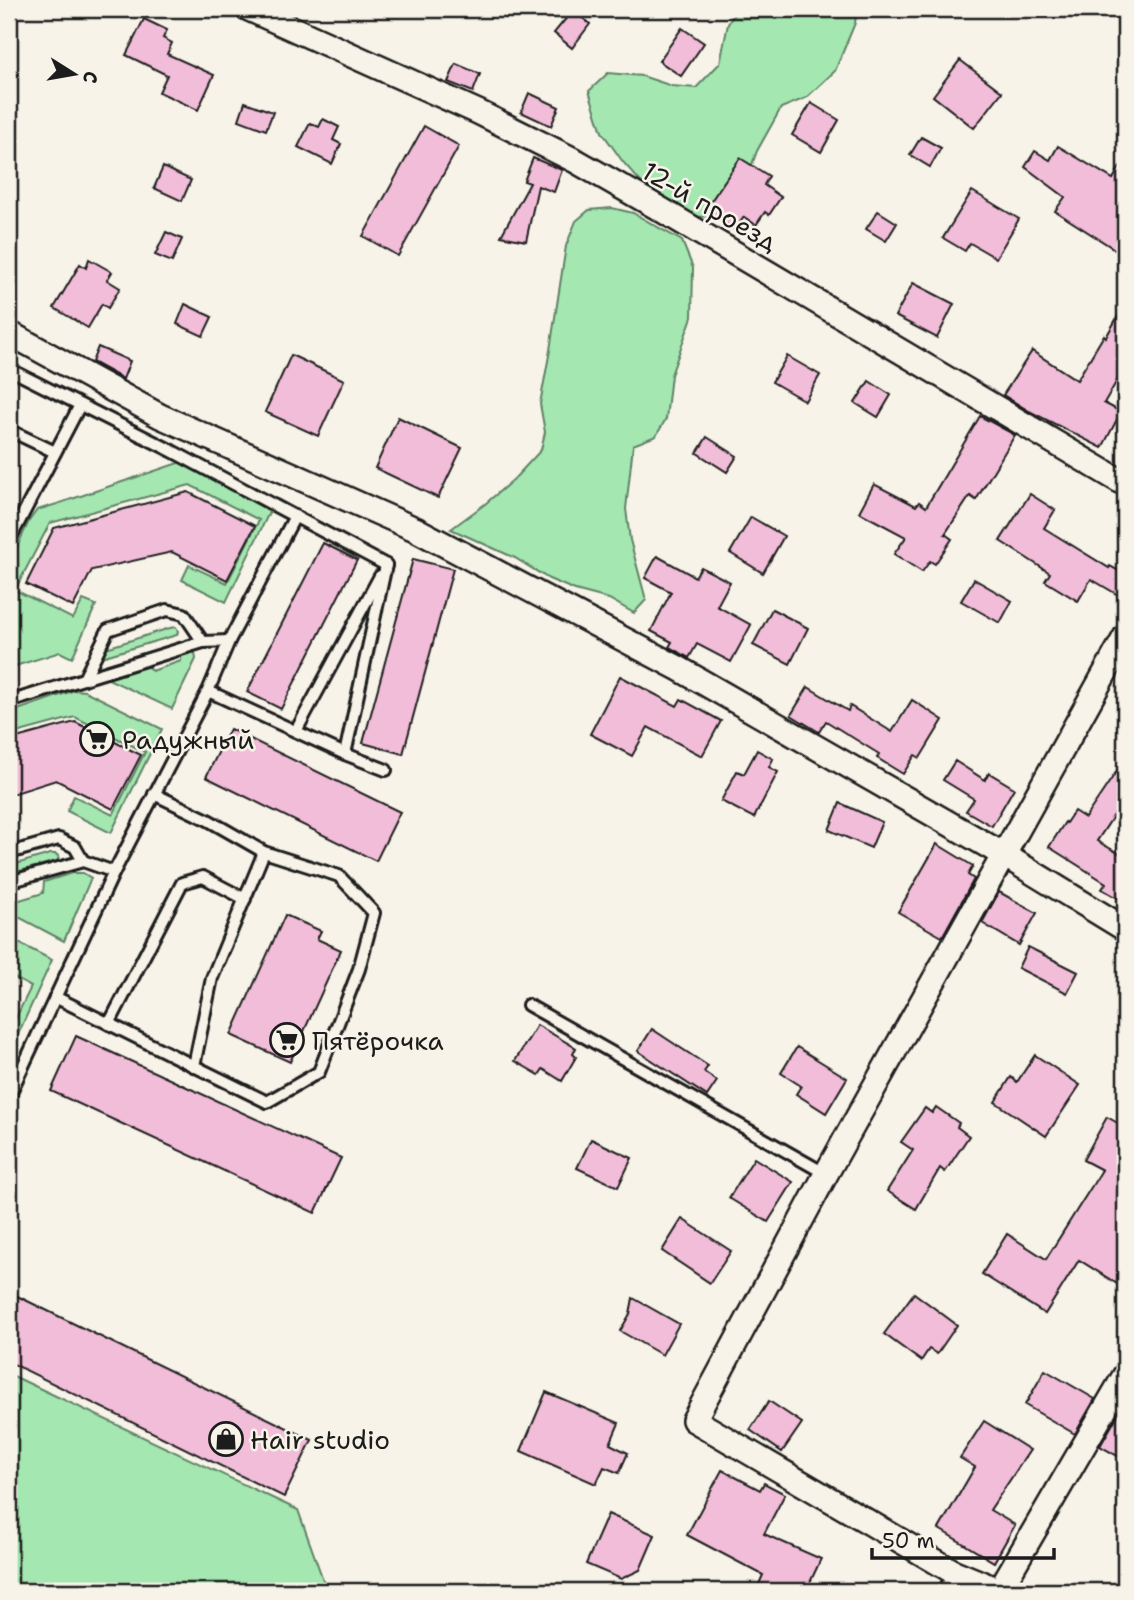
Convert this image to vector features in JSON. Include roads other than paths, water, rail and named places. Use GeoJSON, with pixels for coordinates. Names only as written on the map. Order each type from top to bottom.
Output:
{"type":"FeatureCollection","features":[{"type":"Feature","properties":{"kind":"street","name":"12-й проезд"},"geometry":{"type":"LineString","coordinates":[[249,9],[478,112],[576,161],[1125,484]]}},
{"type":"Feature","properties":{"kind":"street"},"geometry":{"type":"LineString","coordinates":[[9,333],[160,416],[415,529],[678,668],[1004,855],[1125,929]]}},
{"type":"Feature","properties":{"kind":"street"},"geometry":{"type":"LineString","coordinates":[[1125,637],[826,1174],[694,1420],[949,1581],[1000,1591],[1125,1375]]}},
{"type":"Feature","properties":{"kind":"lane"},"geometry":{"type":"LineString","coordinates":[[9,369],[386,565]]}},
{"type":"Feature","properties":{"kind":"lane"},"geometry":{"type":"LineString","coordinates":[[9,541],[80,405]]}},
{"type":"Feature","properties":{"kind":"lane"},"geometry":{"type":"LineString","coordinates":[[9,430],[55,452]]}},
{"type":"Feature","properties":{"kind":"lane"},"geometry":{"type":"LineString","coordinates":[[9,1096],[114,872],[208,691],[229,641],[295,516]]}},
{"type":"Feature","properties":{"kind":"lane"},"geometry":{"type":"LineString","coordinates":[[296,730],[386,565]]}},
{"type":"Feature","properties":{"kind":"lane"},"geometry":{"type":"LineString","coordinates":[[345,754],[386,565]]}},
{"type":"Feature","properties":{"kind":"lane"},"geometry":{"type":"LineString","coordinates":[[84,679],[108,629],[167,610],[184,614],[204,642]]}},
{"type":"Feature","properties":{"kind":"lane"},"geometry":{"type":"LineString","coordinates":[[9,702],[204,642],[229,641]]}},
{"type":"Feature","properties":{"kind":"lane"},"geometry":{"type":"LineString","coordinates":[[208,691],[386,770]]}},
{"type":"Feature","properties":{"kind":"lane"},"geometry":{"type":"LineString","coordinates":[[55,997],[267,1102],[319,1072],[359,970],[374,913],[339,876],[264,852],[208,820],[154,794]]}},
{"type":"Feature","properties":{"kind":"lane"},"geometry":{"type":"LineString","coordinates":[[9,853],[59,839],[75,846],[83,861]]}},
{"type":"Feature","properties":{"kind":"lane"},"geometry":{"type":"LineString","coordinates":[[194,1066],[212,978],[264,852]]}},
{"type":"Feature","properties":{"kind":"lane"},"geometry":{"type":"LineString","coordinates":[[9,882],[83,861],[114,872]]}},
{"type":"Feature","properties":{"kind":"lane"},"geometry":{"type":"LineString","coordinates":[[109,1024],[182,883],[203,877],[245,899]]}},
{"type":"Feature","properties":{"kind":"lane"},"geometry":{"type":"LineString","coordinates":[[527,1005],[826,1174]]}},
{"type":"Feature","properties":{"kind":"place","name":"Радужный"},"geometry":{"type":"Point","coordinates":[97,739]}},
{"type":"Feature","properties":{"kind":"place","name":"Пятёрочка"},"geometry":{"type":"Point","coordinates":[287,1040]}},
{"type":"Feature","properties":{"kind":"place","name":"Hair studio"},"geometry":{"type":"Point","coordinates":[226,1439]}}]}
